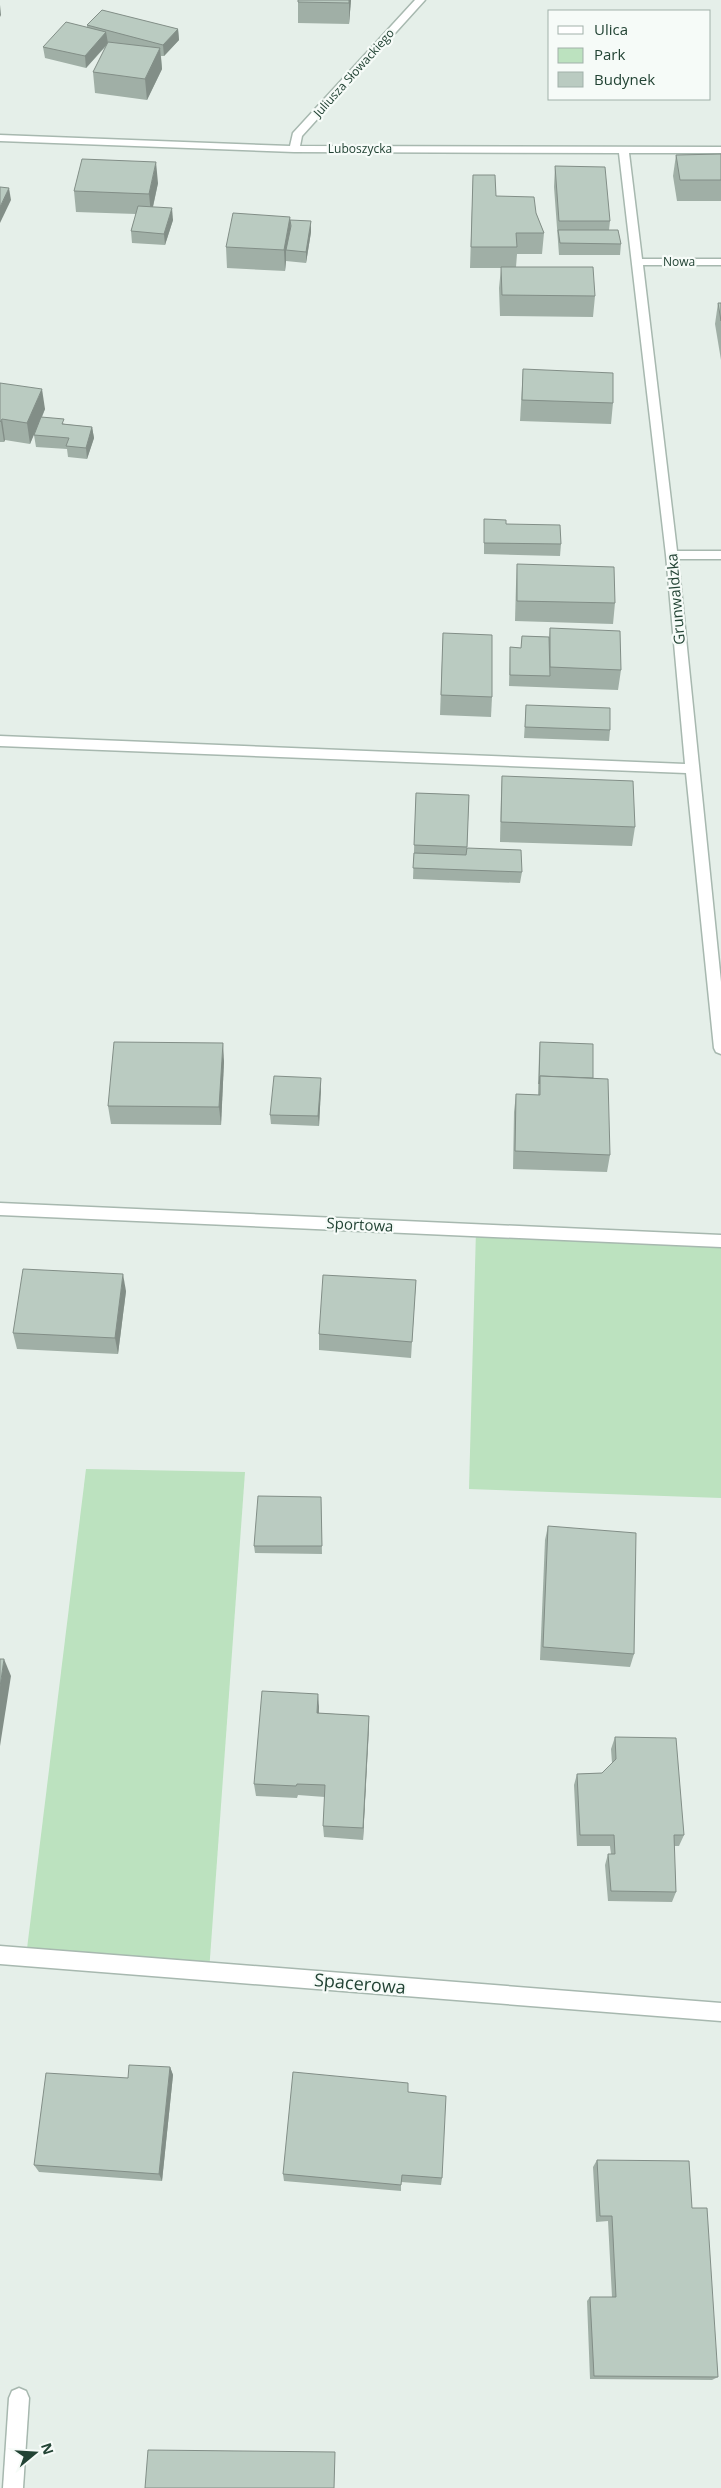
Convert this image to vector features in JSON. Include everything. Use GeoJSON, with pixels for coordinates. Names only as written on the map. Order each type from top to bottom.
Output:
{"type":"FeatureCollection","features":[{"type":"Feature","properties":{"kind":"street","name":"Juliusza Słowackiego"},"geometry":{"type":"LineString","coordinates":[[294,149],[297,135],[420,0]]}},
{"type":"Feature","properties":{"kind":"street","name":"Luboszycka"},"geometry":{"type":"LineString","coordinates":[[0,138],[294,149],[721,150]]}},
{"type":"Feature","properties":{"kind":"street","name":"Grunwaldzka"},"geometry":{"type":"LineString","coordinates":[[624,150],[672,555],[721,1048]]}},
{"type":"Feature","properties":{"kind":"street","name":"Nowa"},"geometry":{"type":"LineString","coordinates":[[637,262],[721,262]]}},
{"type":"Feature","properties":{"kind":"street"},"geometry":{"type":"LineString","coordinates":[[672,555],[721,555]]}},
{"type":"Feature","properties":{"kind":"street"},"geometry":{"type":"LineString","coordinates":[[0,741],[692,769]]}},
{"type":"Feature","properties":{"kind":"street","name":"Sportowa"},"geometry":{"type":"LineString","coordinates":[[0,1209],[721,1240]]}},
{"type":"Feature","properties":{"kind":"street","name":"Spacerowa"},"geometry":{"type":"LineString","coordinates":[[0,1955],[721,2012]]}},
{"type":"Feature","properties":{"kind":"street"},"geometry":{"type":"LineString","coordinates":[[13,2488],[19,2398]]}},
{"type":"Feature","properties":{"kind":"green space"},"geometry":{"type":"Polygon","coordinates":[[[476,1230],[721,1241],[721,1498],[469,1489],[476,1230]]]}},
{"type":"Feature","properties":{"kind":"green space"},"geometry":{"type":"Polygon","coordinates":[[[86,1469],[245,1472],[209,1972],[26,1957],[86,1469]]]}},
{"type":"Feature","properties":{"kind":"building"},"geometry":{"type":"Polygon","coordinates":[[[298,0],[349,0],[349,3],[298,2],[298,0]]]}},
{"type":"Feature","properties":{"kind":"building"},"geometry":{"type":"Polygon","coordinates":[[[102,10],[178,29],[163,45],[87,25],[102,10]]]}},
{"type":"Feature","properties":{"kind":"building"},"geometry":{"type":"Polygon","coordinates":[[[66,22],[106,32],[85,56],[43,47],[66,22]]]}},
{"type":"Feature","properties":{"kind":"building"},"geometry":{"type":"Polygon","coordinates":[[[108,42],[160,48],[145,79],[93,72],[108,42]]]}},
{"type":"Feature","properties":{"kind":"building"},"geometry":{"type":"Polygon","coordinates":[[[721,154],[721,180],[680,180],[676,155],[721,154]]]}},
{"type":"Feature","properties":{"kind":"building"},"geometry":{"type":"Polygon","coordinates":[[[82,159],[156,162],[149,194],[74,191],[82,159]]]}},
{"type":"Feature","properties":{"kind":"building"},"geometry":{"type":"Polygon","coordinates":[[[555,166],[605,167],[610,221],[559,221],[555,166]]]}},
{"type":"Feature","properties":{"kind":"building"},"geometry":{"type":"Polygon","coordinates":[[[473,175],[495,175],[496,196],[534,197],[536,213],[544,233],[516,233],[517,247],[471,247],[473,175]]]}},
{"type":"Feature","properties":{"kind":"building"},"geometry":{"type":"Polygon","coordinates":[[[0,187],[9,188],[0,207],[0,187]]]}},
{"type":"Feature","properties":{"kind":"building"},"geometry":{"type":"Polygon","coordinates":[[[138,206],[172,208],[164,234],[131,231],[138,206]]]}},
{"type":"Feature","properties":{"kind":"building"},"geometry":{"type":"Polygon","coordinates":[[[233,213],[290,217],[284,250],[226,247],[233,213]]]}},
{"type":"Feature","properties":{"kind":"building"},"geometry":{"type":"Polygon","coordinates":[[[290,220],[311,221],[306,252],[286,250],[291,226],[290,220]]]}},
{"type":"Feature","properties":{"kind":"building"},"geometry":{"type":"Polygon","coordinates":[[[558,230],[618,230],[621,244],[560,243],[558,230]]]}},
{"type":"Feature","properties":{"kind":"building"},"geometry":{"type":"Polygon","coordinates":[[[501,267],[593,267],[595,296],[502,295],[501,267]]]}},
{"type":"Feature","properties":{"kind":"building"},"geometry":{"type":"Polygon","coordinates":[[[718,303],[721,303],[721,321],[718,303]]]}},
{"type":"Feature","properties":{"kind":"building"},"geometry":{"type":"Polygon","coordinates":[[[523,369],[613,373],[613,403],[522,400],[523,369]]]}},
{"type":"Feature","properties":{"kind":"building"},"geometry":{"type":"Polygon","coordinates":[[[0,383],[42,389],[27,423],[2,419],[0,422],[0,383]]]}},
{"type":"Feature","properties":{"kind":"building"},"geometry":{"type":"Polygon","coordinates":[[[41,417],[64,419],[62,424],[92,427],[86,448],[66,446],[69,438],[34,435],[41,417]]]}},
{"type":"Feature","properties":{"kind":"building"},"geometry":{"type":"Polygon","coordinates":[[[484,519],[506,520],[506,524],[560,525],[561,544],[484,543],[484,519]]]}},
{"type":"Feature","properties":{"kind":"building"},"geometry":{"type":"Polygon","coordinates":[[[517,564],[614,567],[615,603],[517,601],[517,564]]]}},
{"type":"Feature","properties":{"kind":"building"},"geometry":{"type":"Polygon","coordinates":[[[550,628],[620,631],[621,670],[550,667],[550,628]]]}},
{"type":"Feature","properties":{"kind":"building"},"geometry":{"type":"Polygon","coordinates":[[[443,633],[492,635],[492,697],[441,695],[443,633]]]}},
{"type":"Feature","properties":{"kind":"building"},"geometry":{"type":"Polygon","coordinates":[[[522,636],[549,637],[550,676],[510,675],[510,647],[521,648],[522,636]]]}},
{"type":"Feature","properties":{"kind":"building"},"geometry":{"type":"Polygon","coordinates":[[[526,705],[610,708],[610,730],[525,727],[526,705]]]}},
{"type":"Feature","properties":{"kind":"building"},"geometry":{"type":"Polygon","coordinates":[[[502,776],[633,781],[635,827],[501,822],[502,776]]]}},
{"type":"Feature","properties":{"kind":"building"},"geometry":{"type":"Polygon","coordinates":[[[416,793],[469,795],[467,847],[414,845],[416,793]]]}},
{"type":"Feature","properties":{"kind":"building"},"geometry":{"type":"Polygon","coordinates":[[[467,848],[521,850],[522,872],[413,868],[414,853],[466,855],[467,848]]]}},
{"type":"Feature","properties":{"kind":"building"},"geometry":{"type":"Polygon","coordinates":[[[114,1042],[223,1043],[219,1107],[108,1106],[114,1042]]]}},
{"type":"Feature","properties":{"kind":"building"},"geometry":{"type":"Polygon","coordinates":[[[540,1042],[593,1044],[593,1078],[540,1076],[539,1084],[540,1042]]]}},
{"type":"Feature","properties":{"kind":"building"},"geometry":{"type":"Polygon","coordinates":[[[274,1076],[321,1078],[318,1116],[270,1115],[274,1076]]]}},
{"type":"Feature","properties":{"kind":"building"},"geometry":{"type":"Polygon","coordinates":[[[540,1076],[608,1079],[610,1155],[515,1151],[516,1094],[540,1095],[540,1076]]]}},
{"type":"Feature","properties":{"kind":"building"},"geometry":{"type":"Polygon","coordinates":[[[23,1269],[123,1274],[115,1338],[13,1333],[23,1269]]]}},
{"type":"Feature","properties":{"kind":"building"},"geometry":{"type":"Polygon","coordinates":[[[323,1275],[416,1280],[412,1342],[319,1334],[323,1275]]]}},
{"type":"Feature","properties":{"kind":"building"},"geometry":{"type":"Polygon","coordinates":[[[258,1496],[321,1497],[322,1546],[254,1546],[258,1496]]]}},
{"type":"Feature","properties":{"kind":"building"},"geometry":{"type":"Polygon","coordinates":[[[548,1526],[636,1533],[634,1654],[543,1647],[548,1526]]]}},
{"type":"Feature","properties":{"kind":"building"},"geometry":{"type":"Polygon","coordinates":[[[0,1659],[4,1659],[0,1687],[0,1659]]]}},
{"type":"Feature","properties":{"kind":"building"},"geometry":{"type":"Polygon","coordinates":[[[262,1691],[318,1694],[317,1713],[369,1716],[363,1828],[323,1826],[325,1785],[254,1784],[262,1691]]]}},
{"type":"Feature","properties":{"kind":"building"},"geometry":{"type":"Polygon","coordinates":[[[615,1737],[676,1738],[684,1835],[674,1835],[676,1892],[611,1891],[608,1854],[615,1854],[614,1835],[580,1835],[577,1774],[602,1773],[616,1759],[615,1737]]]}},
{"type":"Feature","properties":{"kind":"building"},"geometry":{"type":"Polygon","coordinates":[[[129,2065],[170,2067],[159,2174],[34,2165],[46,2073],[128,2078],[129,2065]]]}},
{"type":"Feature","properties":{"kind":"building"},"geometry":{"type":"Polygon","coordinates":[[[293,2072],[408,2083],[408,2092],[446,2096],[442,2178],[402,2175],[401,2185],[283,2174],[293,2072]]]}},
{"type":"Feature","properties":{"kind":"building"},"geometry":{"type":"Polygon","coordinates":[[[597,2160],[689,2161],[692,2208],[707,2208],[718,2377],[594,2376],[590,2297],[616,2297],[612,2216],[600,2216],[597,2160]]]}},
{"type":"Feature","properties":{"kind":"building"},"geometry":{"type":"Polygon","coordinates":[[[148,2450],[335,2452],[334,2488],[145,2488],[148,2450]]]}}]}
